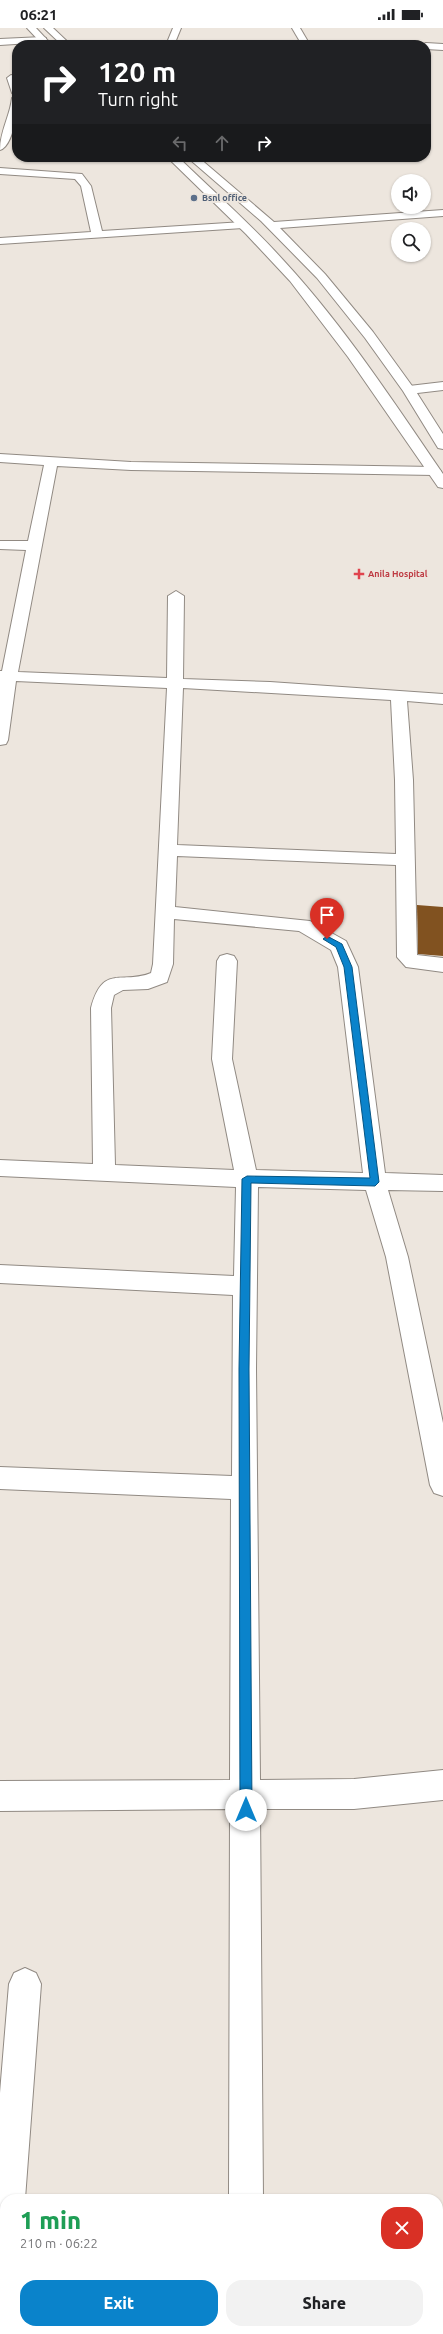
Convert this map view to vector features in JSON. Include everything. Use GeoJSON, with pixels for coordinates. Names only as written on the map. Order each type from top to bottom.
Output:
{"type":"FeatureCollection","features":[{"type":"Feature","properties":{"kind":"street"},"geometry":{"type":"LineString","coordinates":[[31,28],[43,40]]}},
{"type":"Feature","properties":{"kind":"street"},"geometry":{"type":"LineString","coordinates":[[48,28],[61,40]]}},
{"type":"Feature","properties":{"kind":"street"},"geometry":{"type":"LineString","coordinates":[[172,40],[177,28]]}},
{"type":"Feature","properties":{"kind":"street"},"geometry":{"type":"LineString","coordinates":[[296,28],[303,40]]}},
{"type":"Feature","properties":{"kind":"street"},"geometry":{"type":"LineString","coordinates":[[0,42],[12,42]]}},
{"type":"Feature","properties":{"kind":"street"},"geometry":{"type":"LineString","coordinates":[[431,46],[443,47]]}},
{"type":"Feature","properties":{"kind":"street"},"geometry":{"type":"LineString","coordinates":[[6,95],[12,94]]}},
{"type":"Feature","properties":{"kind":"street"},"geometry":{"type":"LineString","coordinates":[[1,143],[12,121]]}},
{"type":"Feature","properties":{"kind":"street"},"geometry":{"type":"LineString","coordinates":[[1,143],[12,142]]}},
{"type":"Feature","properties":{"kind":"street"},"geometry":{"type":"LineString","coordinates":[[177,162],[240,222],[293,278],[350,348],[443,484]]}},
{"type":"Feature","properties":{"kind":"street"},"geometry":{"type":"LineString","coordinates":[[198,162],[271,225],[321,276],[369,335],[410,390],[443,445]]}},
{"type":"Feature","properties":{"kind":"street"},"geometry":{"type":"LineString","coordinates":[[0,171],[78,176],[86,186],[97,234]]}},
{"type":"Feature","properties":{"kind":"street"},"geometry":{"type":"LineString","coordinates":[[271,225],[443,213]]}},
{"type":"Feature","properties":{"kind":"street"},"geometry":{"type":"LineString","coordinates":[[0,241],[240,222]]}},
{"type":"Feature","properties":{"kind":"street"},"geometry":{"type":"LineString","coordinates":[[410,390],[443,386]]}},
{"type":"Feature","properties":{"kind":"street"},"geometry":{"type":"LineString","coordinates":[[0,458],[160,467],[434,471]]}},
{"type":"Feature","properties":{"kind":"street"},"geometry":{"type":"LineString","coordinates":[[0,740],[4,676],[34,546],[51,461]]}},
{"type":"Feature","properties":{"kind":"street"},"geometry":{"type":"LineString","coordinates":[[0,545],[34,546]]}},
{"type":"Feature","properties":{"kind":"street"},"geometry":{"type":"LineString","coordinates":[[104,1173],[101,1008],[105,992],[119,983],[148,982],[160,977],[165,912],[175,684],[176,596]]}},
{"type":"Feature","properties":{"kind":"street"},"geometry":{"type":"LineString","coordinates":[[4,676],[270,688],[443,699]]}},
{"type":"Feature","properties":{"kind":"street"},"geometry":{"type":"LineString","coordinates":[[399,697],[404,780],[404,860],[407,957],[413,962],[443,965]]}},
{"type":"Feature","properties":{"kind":"street"},"geometry":{"type":"LineString","coordinates":[[168,850],[404,860]]}},
{"type":"Feature","properties":{"kind":"street"},"geometry":{"type":"LineString","coordinates":[[165,912],[303,925],[339,946],[348,967],[375,1182],[397,1257],[443,1485]]}},
{"type":"Feature","properties":{"kind":"street"},"geometry":{"type":"LineString","coordinates":[[227,961],[222,1059],[247,1179],[244,1488],[246,2194]]}},
{"type":"Feature","properties":{"kind":"street"},"geometry":{"type":"LineString","coordinates":[[0,1168],[247,1179],[443,1183]]}},
{"type":"Feature","properties":{"kind":"street"},"geometry":{"type":"LineString","coordinates":[[0,1274],[245,1286]]}},
{"type":"Feature","properties":{"kind":"street"},"geometry":{"type":"LineString","coordinates":[[0,1478],[244,1488]]}},
{"type":"Feature","properties":{"kind":"street"},"geometry":{"type":"LineString","coordinates":[[0,1796],[354,1794],[443,1785]]}},
{"type":"Feature","properties":{"kind":"street"},"geometry":{"type":"LineString","coordinates":[[8,2194],[25,1984]]}},
{"type":"Feature","properties":{"kind":"building"},"geometry":{"type":"Polygon","coordinates":[[[417,905],[443,907],[443,956],[418,954],[417,905]]]}},
{"type":"Feature","properties":{"kind":"place","name":"Bsnl office"},"geometry":{"type":"Point","coordinates":[194,198]}},
{"type":"Feature","properties":{"kind":"place","name":"Anila Hospital"},"geometry":{"type":"Point","coordinates":[359,574]}},
{"type":"Feature","properties":{"kind":"route"},"geometry":{"type":"LineString","coordinates":[[246,1810],[244,1369],[247,1179],[375,1182],[348,967],[339,946],[327,939]]}}]}
